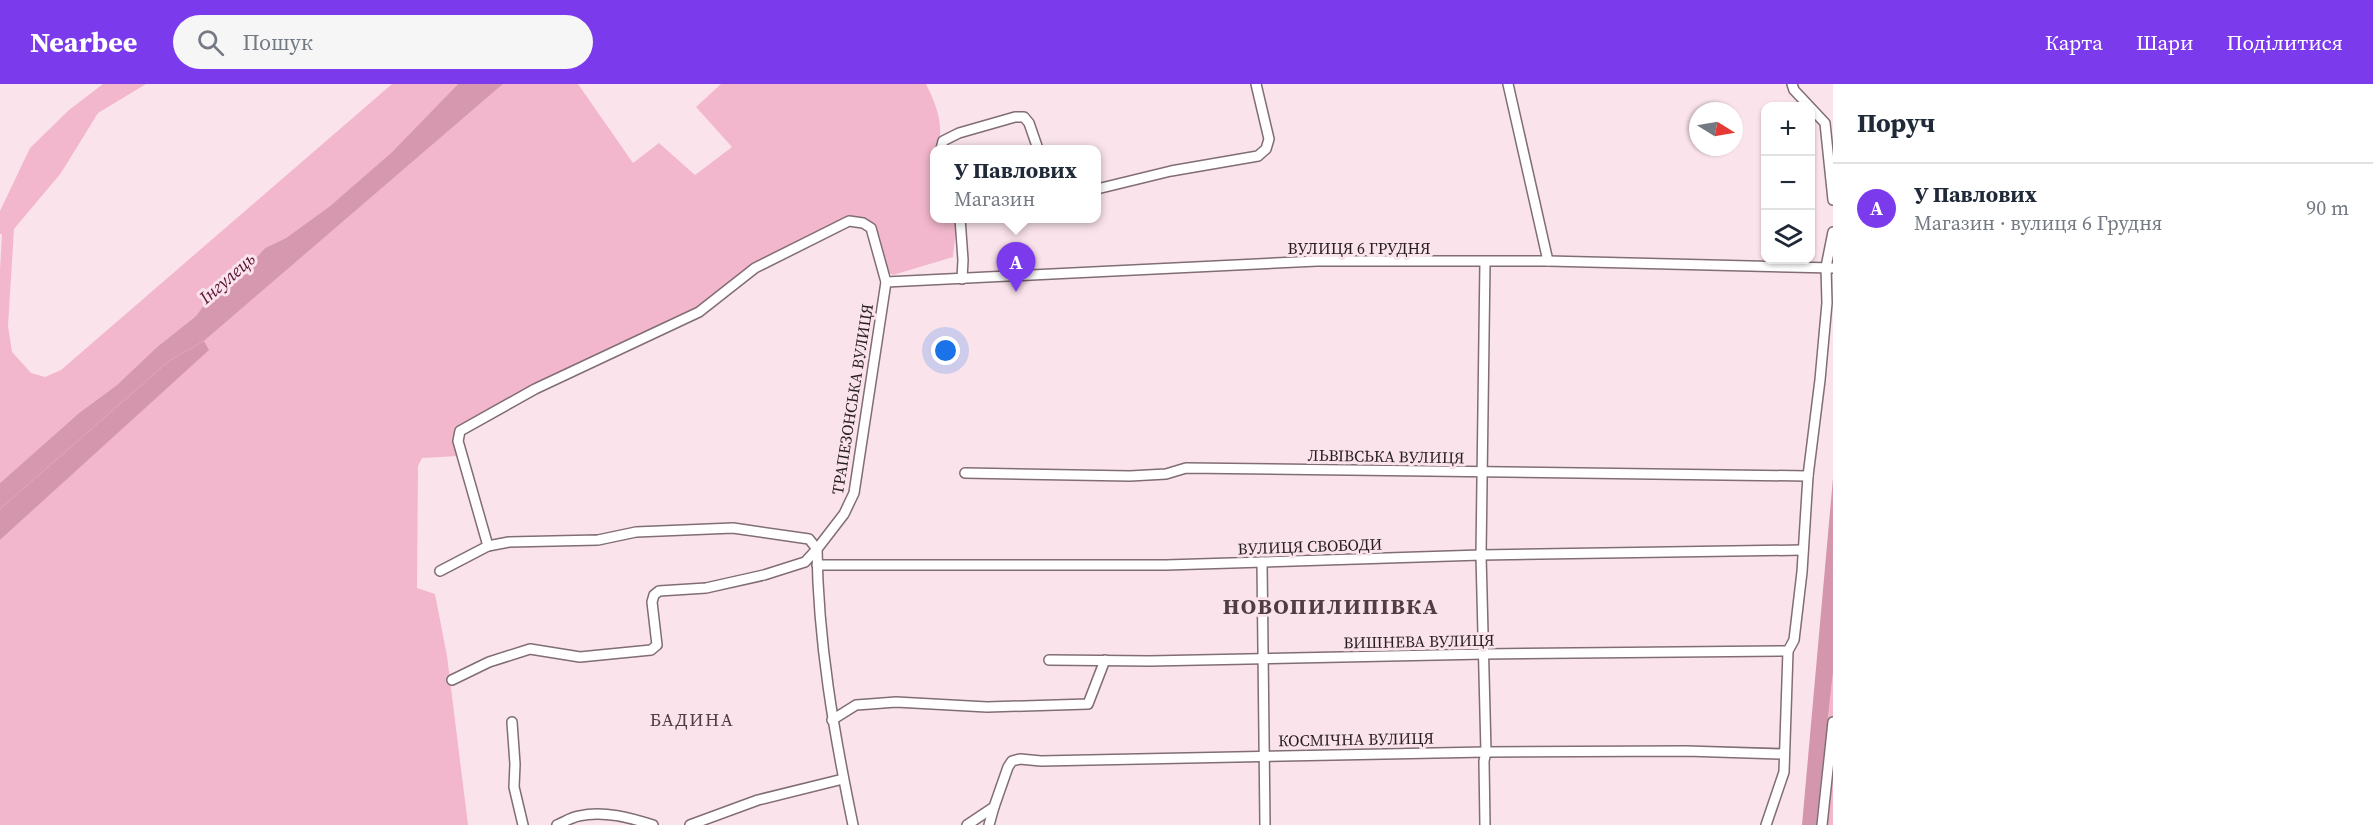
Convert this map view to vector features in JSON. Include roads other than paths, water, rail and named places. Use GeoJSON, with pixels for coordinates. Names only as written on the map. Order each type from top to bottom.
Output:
{"type":"FeatureCollection","features":[{"type":"Feature","properties":{"kind":"street"},"geometry":{"type":"LineString","coordinates":[[1101,188],[1171,171],[1258,156],[1266,149],[1269,139],[1256,84]]}},
{"type":"Feature","properties":{"kind":"street"},"geometry":{"type":"LineString","coordinates":[[1508,84],[1548,261]]}},
{"type":"Feature","properties":{"kind":"street"},"geometry":{"type":"LineString","coordinates":[[1792,84],[1794,90],[1825,123],[1833,200]]}},
{"type":"Feature","properties":{"kind":"street"},"geometry":{"type":"LineString","coordinates":[[942,145],[959,133],[1015,117],[1023,117],[1029,123],[1036,145]]}},
{"type":"Feature","properties":{"kind":"street","name":"ТРАПЕЗОНСЬКА ВУЛИЦЯ"},"geometry":{"type":"LineString","coordinates":[[452,680],[489,662],[530,649],[580,657],[651,650],[657,645],[652,602],[654,595],[659,591],[706,588],[764,575],[805,561],[817,549],[850,505],[854,493],[886,282],[871,228],[863,223],[849,221],[755,268],[699,312],[535,389],[460,431],[458,441],[488,546]]}},
{"type":"Feature","properties":{"kind":"street"},"geometry":{"type":"LineString","coordinates":[[960,223],[962,279]]}},
{"type":"Feature","properties":{"kind":"street"},"geometry":{"type":"LineString","coordinates":[[1766,825],[1782,780],[1788,651],[1794,639],[1833,232]]}},
{"type":"Feature","properties":{"kind":"street","name":"ВУЛИЦЯ 6 ГРУДНЯ"},"geometry":{"type":"LineString","coordinates":[[886,282],[1317,261],[1548,261],[1830,268]]}},
{"type":"Feature","properties":{"kind":"street"},"geometry":{"type":"LineString","coordinates":[[1485,262],[1484,472],[1481,555],[1486,752],[1484,761],[1485,825]]}},
{"type":"Feature","properties":{"kind":"street","name":"ЛЬВІВСЬКА ВУЛИЦЯ"},"geometry":{"type":"LineString","coordinates":[[965,473],[1130,476],[1166,474],[1186,468],[1808,476]]}},
{"type":"Feature","properties":{"kind":"street"},"geometry":{"type":"LineString","coordinates":[[440,571],[488,546],[509,542],[597,540],[636,532],[733,528],[809,539],[817,549],[821,644],[832,720],[853,825]]}},
{"type":"Feature","properties":{"kind":"street","name":"ВУЛИЦЯ СВОБОДИ"},"geometry":{"type":"LineString","coordinates":[[817,565],[1166,565],[1481,555],[1803,550]]}},
{"type":"Feature","properties":{"kind":"street"},"geometry":{"type":"LineString","coordinates":[[1262,562],[1265,825]]}},
{"type":"Feature","properties":{"kind":"street","name":"ВИШНЕВА ВУЛИЦЯ"},"geometry":{"type":"LineString","coordinates":[[1049,660],[1788,651]]}},
{"type":"Feature","properties":{"kind":"street"},"geometry":{"type":"LineString","coordinates":[[832,720],[856,705],[888,703],[987,707],[1088,704],[1105,660]]}},
{"type":"Feature","properties":{"kind":"street"},"geometry":{"type":"LineString","coordinates":[[512,722],[514,787],[523,825]]}},
{"type":"Feature","properties":{"kind":"street"},"geometry":{"type":"LineString","coordinates":[[1822,825],[1833,722]]}},
{"type":"Feature","properties":{"kind":"street","name":"КОСМІЧНА ВУЛИЦЯ"},"geometry":{"type":"LineString","coordinates":[[989,825],[1008,767],[1012,761],[1020,759],[1041,761],[1486,752],[1686,751],[1784,754]]}},
{"type":"Feature","properties":{"kind":"street"},"geometry":{"type":"LineString","coordinates":[[690,825],[758,800],[843,779]]}},
{"type":"Feature","properties":{"kind":"street"},"geometry":{"type":"LineString","coordinates":[[967,825],[994,807]]}},
{"type":"Feature","properties":{"kind":"street"},"geometry":{"type":"LineString","coordinates":[[557,825],[579,815],[628,817],[653,825]]}},
{"type":"Feature","properties":{"kind":"place","name":"У Павлових"},"geometry":{"type":"Point","coordinates":[1016,292]}},
{"type":"Feature","properties":{"kind":"district","name":"НОВОПИЛИПІВКА"},"geometry":{"type":"Point","coordinates":[1331,606]}},
{"type":"Feature","properties":{"kind":"district","name":"БАДИНА"},"geometry":{"type":"Point","coordinates":[692,719]}},
{"type":"Feature","properties":{"kind":"water label","name":"Інгулець"},"geometry":{"type":"Point","coordinates":[227,278]}}]}
